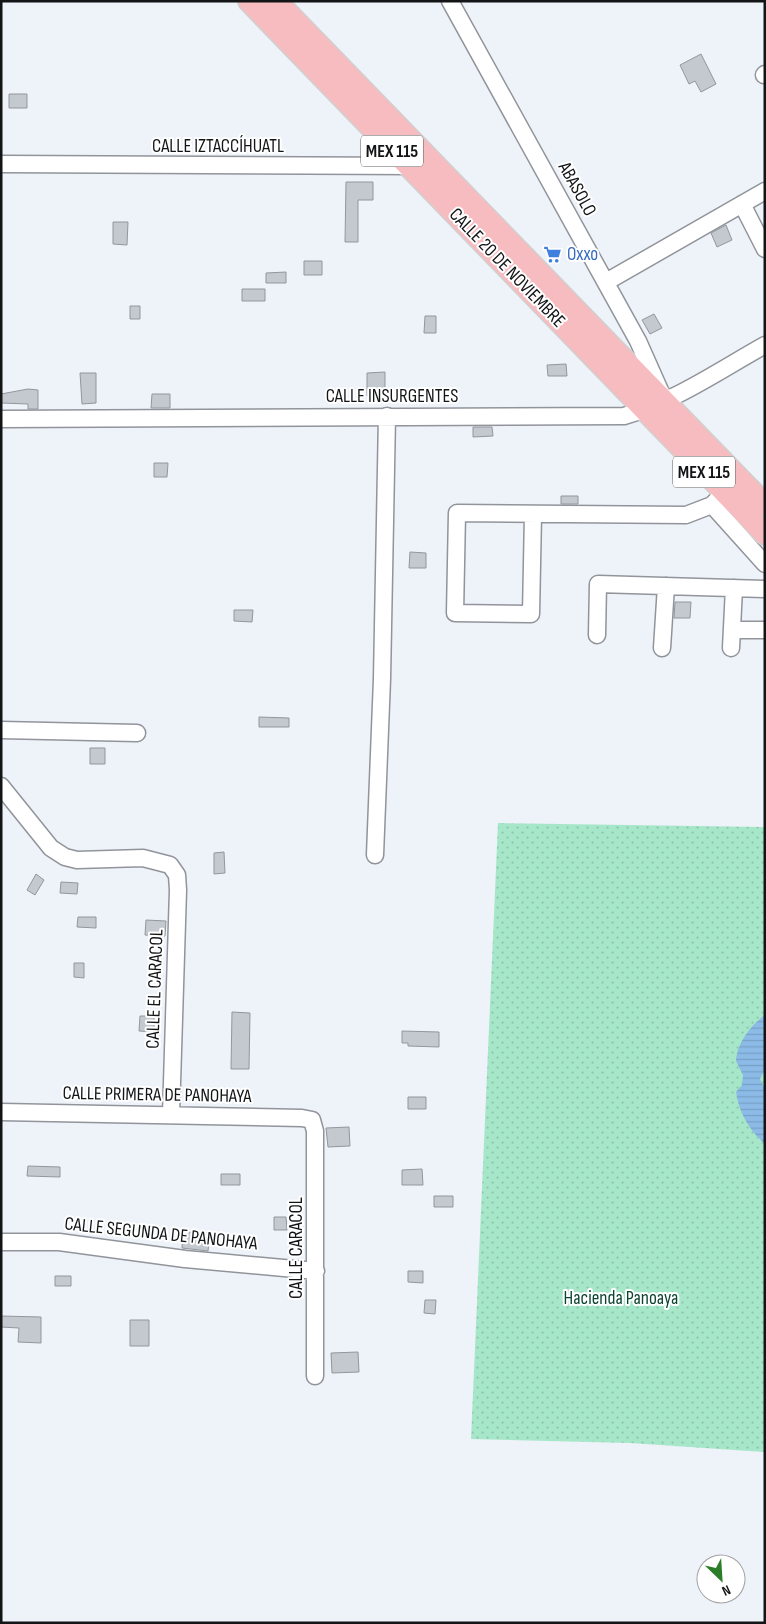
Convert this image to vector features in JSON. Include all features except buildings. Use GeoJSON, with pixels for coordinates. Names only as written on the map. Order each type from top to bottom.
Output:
{"type":"FeatureCollection","features":[{"type":"Feature","properties":{"kind":"main road","name":"CALLE 20 DE NOVIEMBRE"},"geometry":{"type":"LineString","coordinates":[[249,1],[645,410],[718,499],[765,534]]}},
{"type":"Feature","properties":{"kind":"main road","name":"CALLE 20 DE NOVIEMBRE"},"geometry":{"type":"LineString","coordinates":[[276,1],[765,505]]}},
{"type":"Feature","properties":{"kind":"street","name":"ABASOLO"},"geometry":{"type":"LineString","coordinates":[[450,1],[638,341],[664,400]]}},
{"type":"Feature","properties":{"kind":"street","name":"CALLE IZTACCÍHUATL"},"geometry":{"type":"LineString","coordinates":[[1,164],[435,166]]}},
{"type":"Feature","properties":{"kind":"street"},"geometry":{"type":"LineString","coordinates":[[606,282],[765,191]]}},
{"type":"Feature","properties":{"kind":"street"},"geometry":{"type":"LineString","coordinates":[[742,204],[765,249]]}},
{"type":"Feature","properties":{"kind":"street","name":"CALLE INSURGENTES"},"geometry":{"type":"LineString","coordinates":[[1,419],[624,416],[645,410],[765,345]]}},
{"type":"Feature","properties":{"kind":"street"},"geometry":{"type":"LineString","coordinates":[[375,855],[382,679],[387,416]]}},
{"type":"Feature","properties":{"kind":"street"},"geometry":{"type":"LineString","coordinates":[[534,514],[530,614],[454,613],[457,513],[686,515],[718,499],[765,564]]}},
{"type":"Feature","properties":{"kind":"street"},"geometry":{"type":"LineString","coordinates":[[597,635],[598,584],[765,589]]}},
{"type":"Feature","properties":{"kind":"street"},"geometry":{"type":"LineString","coordinates":[[662,648],[666,586]]}},
{"type":"Feature","properties":{"kind":"street"},"geometry":{"type":"LineString","coordinates":[[731,648],[734,588]]}},
{"type":"Feature","properties":{"kind":"street"},"geometry":{"type":"LineString","coordinates":[[732,630],[765,630]]}},
{"type":"Feature","properties":{"kind":"street"},"geometry":{"type":"LineString","coordinates":[[1,730],[137,733]]}},
{"type":"Feature","properties":{"kind":"street","name":"CALLE EL CARACOL"},"geometry":{"type":"LineString","coordinates":[[1,786],[51,848],[65,857],[77,860],[143,858],[170,865],[177,875],[171,1115]]}},
{"type":"Feature","properties":{"kind":"street","name":"CALLE PRIMERA DE PANOHAYA"},"geometry":{"type":"LineString","coordinates":[[1,1112],[302,1118],[312,1120]]}},
{"type":"Feature","properties":{"kind":"street","name":"CALLE CARACOL"},"geometry":{"type":"LineString","coordinates":[[312,1120],[315,1131],[315,1376]]}},
{"type":"Feature","properties":{"kind":"street","name":"CALLE SEGUNDA DE PANOHAYA"},"geometry":{"type":"LineString","coordinates":[[1,1242],[59,1242],[184,1259],[316,1271]]}},
{"type":"Feature","properties":{"kind":"green space","name":"Hacienda Panoaya"},"geometry":{"type":"Polygon","coordinates":[[[498,823],[765,827],[765,1452],[630,1443],[471,1439],[498,823]]]}},
{"type":"Feature","properties":{"kind":"water"},"geometry":{"type":"Polygon","coordinates":[[[765,1015],[765,1069],[760,1079],[765,1089],[765,1144],[754,1133],[742,1114],[736,1092],[742,1085],[743,1075],[736,1061],[742,1041],[755,1024],[765,1015]]]}},
{"type":"Feature","properties":{"kind":"place","name":"Oxxo"},"geometry":{"type":"Point","coordinates":[553,254]}}]}
